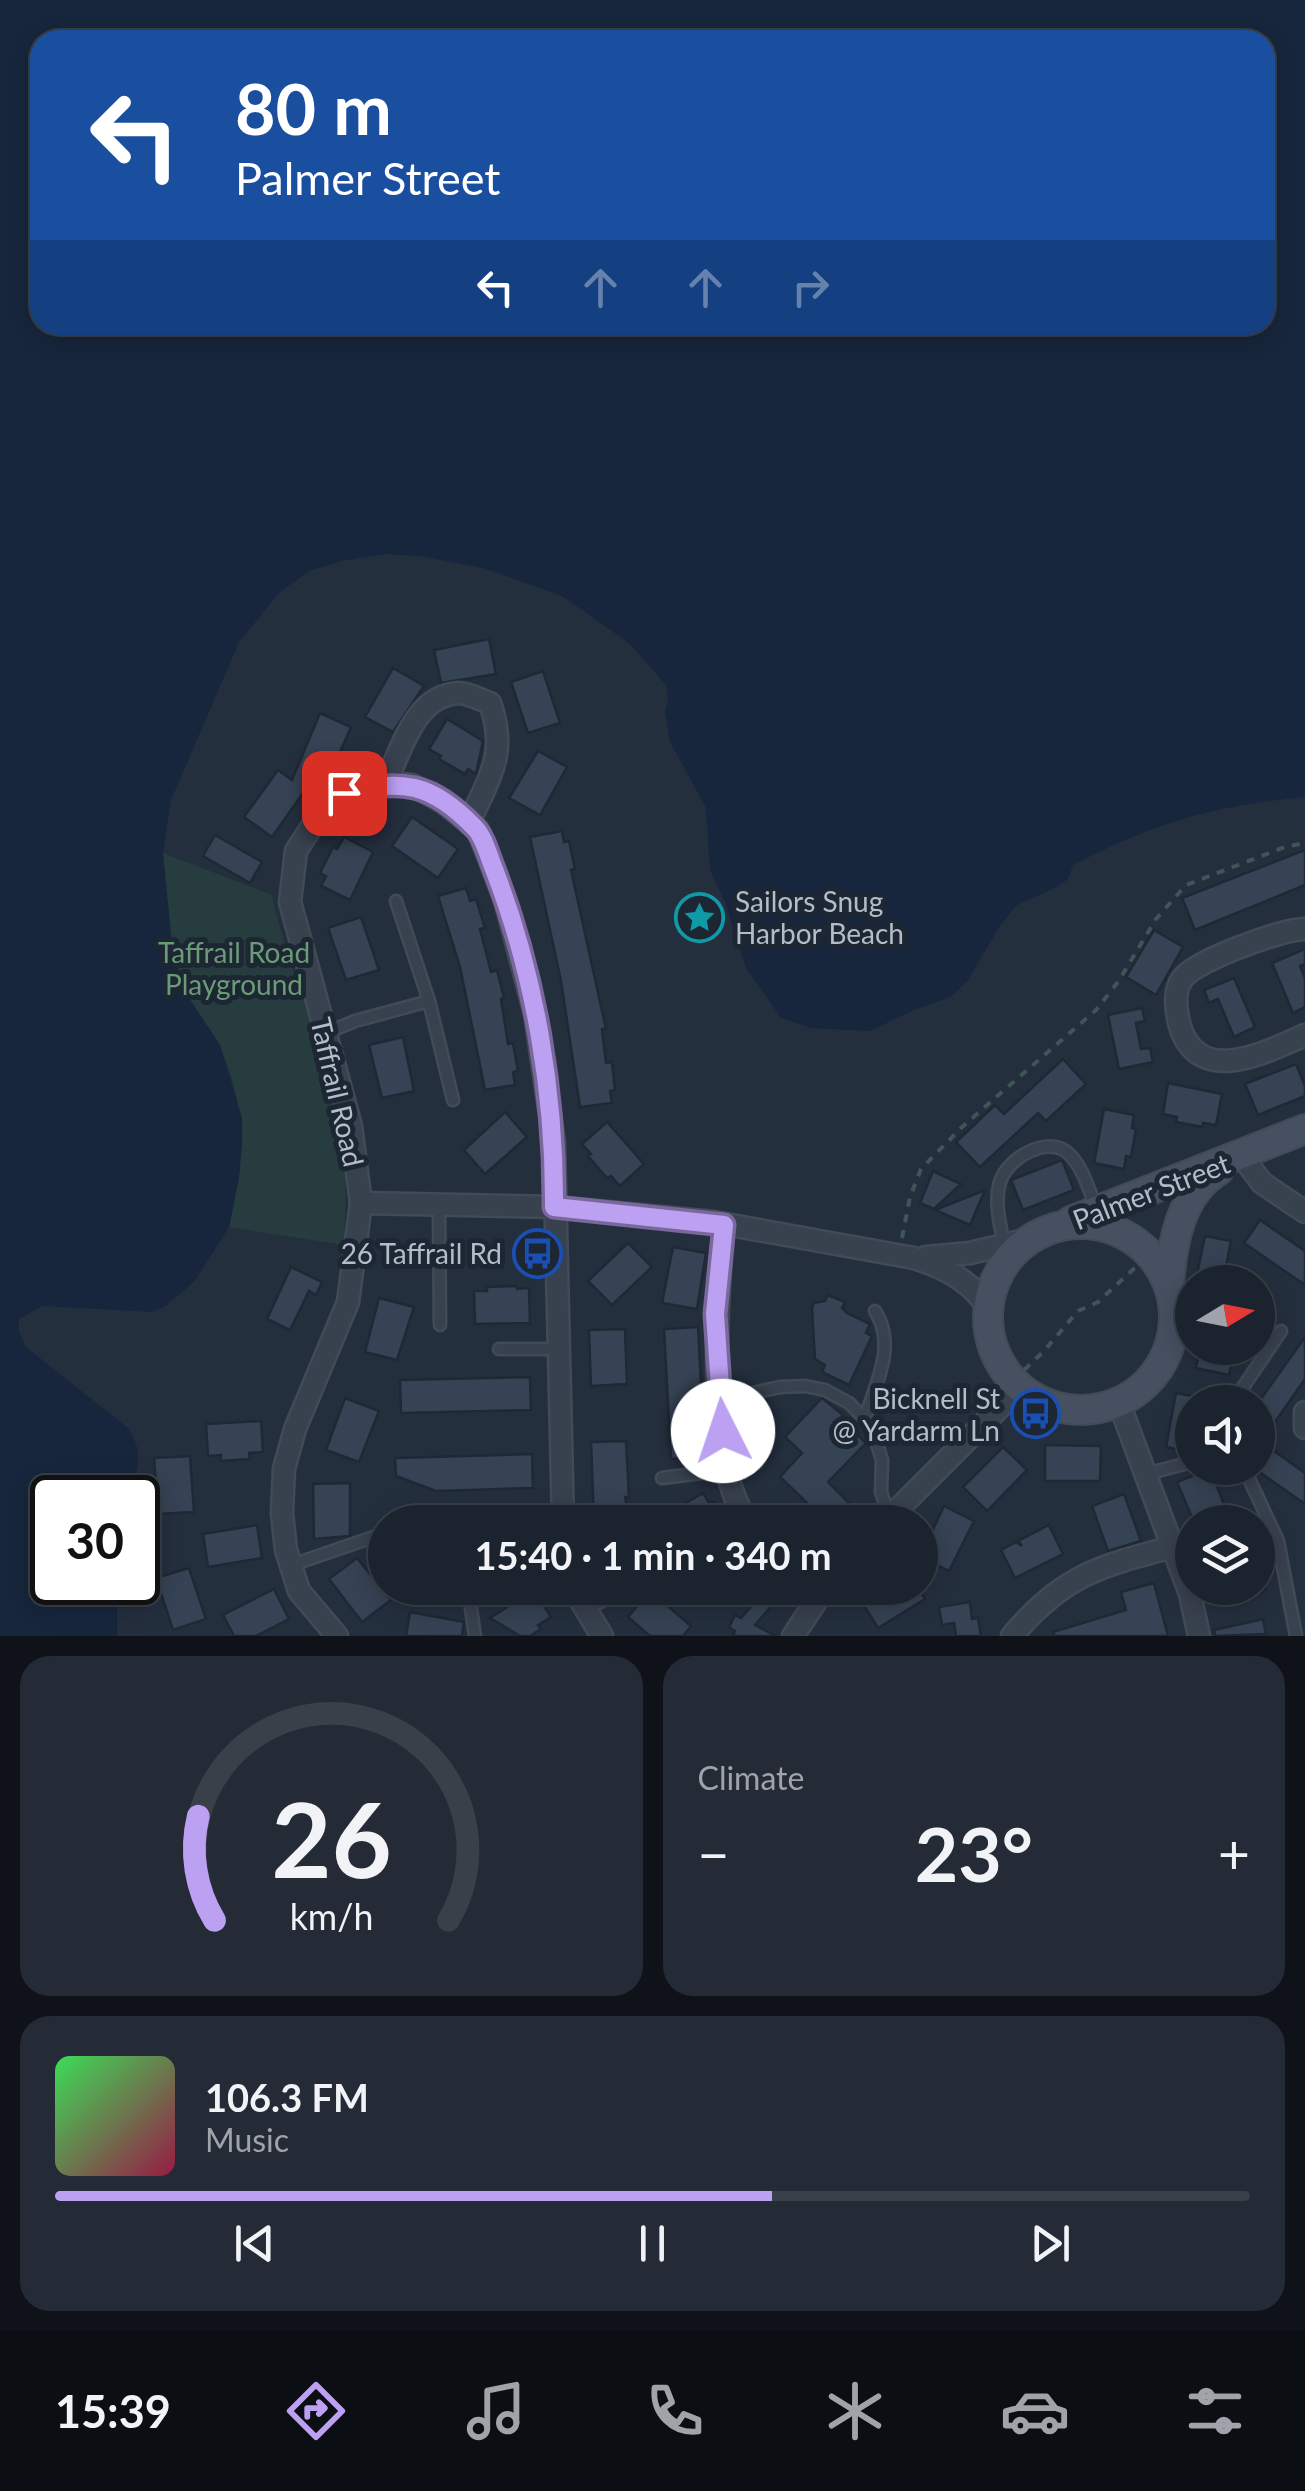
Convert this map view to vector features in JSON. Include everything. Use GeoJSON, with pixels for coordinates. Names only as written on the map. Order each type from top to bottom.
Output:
{"type":"FeatureCollection","features":[{"type":"Feature","properties":{"kind":"street"},"geometry":{"type":"LineString","coordinates":[[469,823],[498,756],[498,724],[490,703],[460,693],[434,700],[420,710],[385,783],[412,785],[443,802],[469,823],[478,830],[506,900],[535,1014],[554,1142],[562,1505]]}},
{"type":"Feature","properties":{"kind":"street","name":"Taffrail Road"},"geometry":{"type":"LineString","coordinates":[[336,1636],[299,1591],[286,1550],[282,1512],[284,1469],[295,1429],[348,1302],[361,1203],[351,1126],[290,902],[296,851],[313,825],[344,793],[385,783]]}},
{"type":"Feature","properties":{"kind":"street"},"geometry":{"type":"LineString","coordinates":[[1304,1037],[1250,1058],[1224,1062],[1196,1050],[1182,1032],[1176,994],[1183,978],[1196,967],[1274,934],[1305,929]]}},
{"type":"Feature","properties":{"kind":"street","name":"Palmer Street"},"geometry":{"type":"LineString","coordinates":[[1060,1226],[1305,1129]]}},
{"type":"Feature","properties":{"kind":"street"},"geometry":{"type":"LineString","coordinates":[[1242,1156],[1262,1184],[1305,1212]]}},
{"type":"Feature","properties":{"kind":"street","name":"Palmer Street"},"geometry":{"type":"LineString","coordinates":[[1169,1285],[1172,1245],[1196,1191],[1210,1175],[1242,1156]]}},
{"type":"Feature","properties":{"kind":"street"},"geometry":{"type":"LineString","coordinates":[[361,1203],[554,1207],[724,1225],[944,1267],[972,1289],[988,1309]]}},
{"type":"Feature","properties":{"kind":"street"},"geometry":{"type":"LineString","coordinates":[[906,1257],[1016,1242],[1060,1226],[1087,1223],[1114,1229],[1137,1242],[1155,1260],[1169,1285],[1174,1313],[1172,1341],[1160,1367],[1142,1388],[1119,1403],[1098,1410],[1067,1410],[1037,1400],[1020,1380],[1004,1372],[988,1331],[988,1309],[994,1282],[1016,1242]]}},
{"type":"Feature","properties":{"kind":"street"},"geometry":{"type":"LineString","coordinates":[[724,1225],[715,1314],[726,1470],[737,1505]]}},
{"type":"Feature","properties":{"kind":"street"},"geometry":{"type":"LineString","coordinates":[[901,1505],[1020,1380]]}},
{"type":"Feature","properties":{"kind":"street"},"geometry":{"type":"LineString","coordinates":[[1119,1403],[1190,1594],[1199,1636]]}},
{"type":"Feature","properties":{"kind":"street"},"geometry":{"type":"LineString","coordinates":[[1305,1412],[1305,1428]]}},
{"type":"Feature","properties":{"kind":"street"},"geometry":{"type":"LineString","coordinates":[[1012,1636],[1040,1602],[1072,1581],[1114,1562],[1173,1548]]}},
{"type":"Feature","properties":{"kind":"street"},"geometry":{"type":"LineString","coordinates":[[793,1636],[813,1605]]}},
{"type":"Feature","properties":{"kind":"lane"},"geometry":{"type":"LineString","coordinates":[[396,901],[429,1001],[453,1100]]}},
{"type":"Feature","properties":{"kind":"lane"},"geometry":{"type":"LineString","coordinates":[[325,1034],[429,1001]]}},
{"type":"Feature","properties":{"kind":"lane"},"geometry":{"type":"LineString","coordinates":[[1016,1242],[999,1216],[1001,1178],[1014,1162],[1047,1145],[1070,1154],[1098,1211]]}},
{"type":"Feature","properties":{"kind":"lane"},"geometry":{"type":"LineString","coordinates":[[438,1204],[440,1325]]}},
{"type":"Feature","properties":{"kind":"lane"},"geometry":{"type":"LineString","coordinates":[[865,1418],[885,1352],[884,1329],[874,1311]]}},
{"type":"Feature","properties":{"kind":"lane"},"geometry":{"type":"LineString","coordinates":[[1245,1385],[1281,1332]]}},
{"type":"Feature","properties":{"kind":"lane"},"geometry":{"type":"LineString","coordinates":[[498,1349],[557,1349]]}},
{"type":"Feature","properties":{"kind":"lane"},"geometry":{"type":"LineString","coordinates":[[720,1392],[744,1396],[780,1387],[815,1388],[849,1403],[871,1425],[882,1460],[884,1505]]}},
{"type":"Feature","properties":{"kind":"lane"},"geometry":{"type":"LineString","coordinates":[[1146,1474],[1175,1466]]}},
{"type":"Feature","properties":{"kind":"lane"},"geometry":{"type":"LineString","coordinates":[[662,1478],[726,1470]]}},
{"type":"Feature","properties":{"kind":"lane"},"geometry":{"type":"LineString","coordinates":[[1252,1485],[1278,1541],[1296,1636]]}},
{"type":"Feature","properties":{"kind":"lane"},"geometry":{"type":"LineString","coordinates":[[292,1565],[368,1539]]}},
{"type":"Feature","properties":{"kind":"lane"},"geometry":{"type":"LineString","coordinates":[[470,1605],[475,1636]]}},
{"type":"Feature","properties":{"kind":"lane"},"geometry":{"type":"LineString","coordinates":[[590,1627],[611,1605]]}},
{"type":"Feature","properties":{"kind":"path"},"geometry":{"type":"LineString","coordinates":[[906,1257],[910,1197],[920,1169],[962,1127],[1096,1010],[1156,919],[1186,885],[1284,847],[1305,843]]}},
{"type":"Feature","properties":{"kind":"path"},"geometry":{"type":"LineString","coordinates":[[1020,1380],[1078,1311],[1098,1302],[1140,1263]]}},
{"type":"Feature","properties":{"kind":"green space","name":"Taffrail Road Playground"},"geometry":{"type":"Polygon","coordinates":[[[163,853],[272,895],[338,1107],[345,1158],[344,1245],[229,1227],[240,1158],[236,1093],[220,1047],[187,997],[177,973],[168,922],[163,853]]]}},
{"type":"Feature","properties":{"kind":"water"},"geometry":{"type":"Polygon","coordinates":[[[0,0],[1305,0],[1305,797],[1241,805],[1185,818],[1103,850],[1073,865],[1068,879],[1057,887],[1017,905],[1001,924],[968,980],[951,997],[870,1031],[811,1028],[781,1018],[746,968],[710,870],[706,808],[670,742],[666,685],[629,643],[562,596],[483,568],[385,554],[309,571],[279,593],[239,642],[171,800],[163,853],[172,944],[183,989],[220,1045],[242,1118],[239,1178],[229,1227],[195,1281],[164,1307],[151,1312],[42,1306],[19,1319],[19,1332],[26,1347],[128,1428],[138,1462],[135,1475],[30,1475],[30,1605],[117,1605],[117,1636],[0,1636],[0,0]]]}},
{"type":"Feature","properties":{"kind":"building"},"geometry":{"type":"Polygon","coordinates":[[[489,639],[496,674],[441,683],[434,650],[489,639]]]}},
{"type":"Feature","properties":{"kind":"building"},"geometry":{"type":"Polygon","coordinates":[[[393,668],[424,686],[393,732],[365,717],[393,668]]]}},
{"type":"Feature","properties":{"kind":"building"},"geometry":{"type":"Polygon","coordinates":[[[543,671],[560,723],[528,733],[511,682],[543,671]]]}},
{"type":"Feature","properties":{"kind":"building"},"geometry":{"type":"Polygon","coordinates":[[[320,713],[351,727],[329,777],[318,772],[272,837],[244,817],[278,770],[292,780],[320,713]]]}},
{"type":"Feature","properties":{"kind":"building"},"geometry":{"type":"Polygon","coordinates":[[[447,719],[483,741],[476,774],[468,769],[465,774],[429,749],[447,719]]]}},
{"type":"Feature","properties":{"kind":"building"},"geometry":{"type":"Polygon","coordinates":[[[538,751],[567,767],[540,815],[509,798],[538,751]]]}},
{"type":"Feature","properties":{"kind":"building"},"geometry":{"type":"Polygon","coordinates":[[[412,817],[458,849],[438,878],[392,846],[412,817]]]}},
{"type":"Feature","properties":{"kind":"building"},"geometry":{"type":"Polygon","coordinates":[[[562,831],[564,842],[569,841],[575,869],[571,870],[606,1029],[602,1029],[606,1063],[612,1062],[615,1090],[610,1091],[612,1103],[580,1107],[561,981],[530,837],[562,831]]]}},
{"type":"Feature","properties":{"kind":"building"},"geometry":{"type":"Polygon","coordinates":[[[215,835],[262,862],[250,883],[203,856],[215,835]]]}},
{"type":"Feature","properties":{"kind":"building"},"geometry":{"type":"Polygon","coordinates":[[[344,837],[373,852],[350,900],[321,886],[326,876],[320,873],[333,847],[337,849],[344,837]]]}},
{"type":"Feature","properties":{"kind":"building"},"geometry":{"type":"Polygon","coordinates":[[[1305,850],[1305,885],[1195,930],[1182,898],[1305,850]]]}},
{"type":"Feature","properties":{"kind":"building"},"geometry":{"type":"Polygon","coordinates":[[[466,888],[470,901],[476,899],[491,972],[497,970],[504,998],[501,999],[508,1044],[513,1043],[518,1071],[513,1072],[515,1085],[485,1090],[460,967],[438,896],[466,888]]]}},
{"type":"Feature","properties":{"kind":"building"},"geometry":{"type":"Polygon","coordinates":[[[361,917],[379,970],[346,980],[328,928],[361,917]]]}},
{"type":"Feature","properties":{"kind":"building"},"geometry":{"type":"Polygon","coordinates":[[[1154,930],[1183,947],[1156,995],[1126,977],[1154,930]]]}},
{"type":"Feature","properties":{"kind":"building"},"geometry":{"type":"Polygon","coordinates":[[[1305,949],[1305,964],[1300,966],[1305,978],[1305,1007],[1293,1013],[1272,963],[1305,949]]]}},
{"type":"Feature","properties":{"kind":"building"},"geometry":{"type":"Polygon","coordinates":[[[1234,978],[1255,1027],[1234,1037],[1218,999],[1209,1003],[1204,990],[1234,978]]]}},
{"type":"Feature","properties":{"kind":"building"},"geometry":{"type":"Polygon","coordinates":[[[1142,1008],[1145,1021],[1136,1023],[1141,1049],[1150,1048],[1153,1062],[1119,1069],[1108,1015],[1142,1008]]]}},
{"type":"Feature","properties":{"kind":"building"},"geometry":{"type":"Polygon","coordinates":[[[403,1037],[414,1091],[382,1098],[369,1045],[403,1037]]]}},
{"type":"Feature","properties":{"kind":"building"},"geometry":{"type":"Polygon","coordinates":[[[1063,1059],[1086,1084],[1046,1121],[1038,1113],[980,1167],[956,1142],[995,1105],[1004,1114],[1063,1059]]]}},
{"type":"Feature","properties":{"kind":"building"},"geometry":{"type":"Polygon","coordinates":[[[1296,1064],[1305,1096],[1258,1115],[1245,1084],[1296,1064]]]}},
{"type":"Feature","properties":{"kind":"building"},"geometry":{"type":"Polygon","coordinates":[[[1168,1083],[1222,1094],[1216,1125],[1203,1123],[1202,1127],[1176,1122],[1177,1117],[1163,1114],[1168,1083]]]}},
{"type":"Feature","properties":{"kind":"building"},"geometry":{"type":"Polygon","coordinates":[[[1104,1109],[1134,1115],[1131,1157],[1126,1156],[1124,1169],[1094,1163],[1104,1109]]]}},
{"type":"Feature","properties":{"kind":"building"},"geometry":{"type":"Polygon","coordinates":[[[505,1112],[527,1137],[485,1174],[464,1150],[505,1112]]]}},
{"type":"Feature","properties":{"kind":"building"},"geometry":{"type":"Polygon","coordinates":[[[607,1122],[644,1164],[620,1186],[611,1176],[607,1178],[582,1144],[607,1122]]]}},
{"type":"Feature","properties":{"kind":"building"},"geometry":{"type":"Polygon","coordinates":[[[1062,1160],[1074,1190],[1023,1210],[1011,1180],[1062,1160]]]}},
{"type":"Feature","properties":{"kind":"building"},"geometry":{"type":"Polygon","coordinates":[[[933,1171],[961,1184],[934,1209],[920,1203],[933,1171]]]}},
{"type":"Feature","properties":{"kind":"building"},"geometry":{"type":"Polygon","coordinates":[[[985,1190],[970,1225],[935,1210],[985,1190]]]}},
{"type":"Feature","properties":{"kind":"building"},"geometry":{"type":"Polygon","coordinates":[[[1260,1220],[1305,1251],[1305,1285],[1244,1243],[1260,1220]]]}},
{"type":"Feature","properties":{"kind":"building"},"geometry":{"type":"Polygon","coordinates":[[[1205,1236],[1231,1241],[1226,1265],[1199,1265],[1205,1236]]]}},
{"type":"Feature","properties":{"kind":"building"},"geometry":{"type":"Polygon","coordinates":[[[628,1243],[652,1267],[612,1305],[588,1281],[628,1243]]]}},
{"type":"Feature","properties":{"kind":"building"},"geometry":{"type":"Polygon","coordinates":[[[673,1247],[706,1253],[697,1309],[662,1303],[673,1247]]]}},
{"type":"Feature","properties":{"kind":"building"},"geometry":{"type":"Polygon","coordinates":[[[291,1267],[322,1282],[316,1295],[309,1291],[290,1330],[267,1319],[291,1267]]]}},
{"type":"Feature","properties":{"kind":"building"},"geometry":{"type":"Polygon","coordinates":[[[529,1288],[530,1323],[475,1324],[474,1291],[529,1288]]]}},
{"type":"Feature","properties":{"kind":"building"},"geometry":{"type":"Polygon","coordinates":[[[828,1295],[845,1302],[842,1308],[847,1313],[870,1324],[866,1333],[872,1336],[849,1385],[822,1372],[825,1365],[815,1359],[812,1308],[828,1295]]]}},
{"type":"Feature","properties":{"kind":"building"},"geometry":{"type":"Polygon","coordinates":[[[379,1298],[414,1307],[397,1360],[365,1352],[379,1298]]]}},
{"type":"Feature","properties":{"kind":"building"},"geometry":{"type":"Polygon","coordinates":[[[698,1327],[705,1457],[671,1459],[664,1329],[698,1327]]]}},
{"type":"Feature","properties":{"kind":"building"},"geometry":{"type":"Polygon","coordinates":[[[625,1329],[627,1384],[591,1386],[589,1330],[625,1329]]]}},
{"type":"Feature","properties":{"kind":"building"},"geometry":{"type":"Polygon","coordinates":[[[1305,1337],[1305,1379],[1275,1422],[1275,1385],[1271,1385],[1305,1337]]]}},
{"type":"Feature","properties":{"kind":"building"},"geometry":{"type":"Polygon","coordinates":[[[1197,1365],[1231,1365],[1229,1375],[1196,1368],[1197,1365]]]}},
{"type":"Feature","properties":{"kind":"building"},"geometry":{"type":"Polygon","coordinates":[[[530,1377],[531,1410],[401,1413],[400,1380],[530,1377]]]}},
{"type":"Feature","properties":{"kind":"building"},"geometry":{"type":"Polygon","coordinates":[[[345,1398],[379,1411],[359,1462],[326,1450],[345,1398]]]}},
{"type":"Feature","properties":{"kind":"building"},"geometry":{"type":"Polygon","coordinates":[[[822,1398],[843,1415],[840,1419],[866,1443],[828,1482],[851,1505],[809,1505],[780,1477],[802,1453],[785,1437],[822,1398]]]}},
{"type":"Feature","properties":{"kind":"building"},"geometry":{"type":"Polygon","coordinates":[[[1175,1398],[1175,1449],[1166,1447],[1175,1398]]]}},
{"type":"Feature","properties":{"kind":"building"},"geometry":{"type":"Polygon","coordinates":[[[261,1421],[263,1452],[249,1453],[250,1459],[221,1461],[221,1455],[208,1456],[206,1424],[261,1421]]]}},
{"type":"Feature","properties":{"kind":"building"},"geometry":{"type":"Polygon","coordinates":[[[626,1441],[627,1505],[593,1505],[591,1442],[626,1441]]]}},
{"type":"Feature","properties":{"kind":"building"},"geometry":{"type":"Polygon","coordinates":[[[1045,1445],[1101,1446],[1100,1481],[1045,1481],[1045,1445]]]}},
{"type":"Feature","properties":{"kind":"building"},"geometry":{"type":"Polygon","coordinates":[[[1003,1447],[1027,1470],[987,1511],[963,1487],[1003,1447]]]}},
{"type":"Feature","properties":{"kind":"building"},"geometry":{"type":"Polygon","coordinates":[[[1275,1452],[1305,1473],[1305,1504],[1275,1483],[1275,1452]]]}},
{"type":"Feature","properties":{"kind":"building"},"geometry":{"type":"Polygon","coordinates":[[[532,1454],[533,1488],[436,1491],[396,1476],[395,1458],[532,1454]]]}},
{"type":"Feature","properties":{"kind":"building"},"geometry":{"type":"Polygon","coordinates":[[[190,1456],[194,1512],[160,1514],[160,1475],[155,1475],[154,1458],[190,1456]]]}},
{"type":"Feature","properties":{"kind":"building"},"geometry":{"type":"Polygon","coordinates":[[[350,1483],[350,1536],[314,1539],[313,1484],[350,1483]]]}},
{"type":"Feature","properties":{"kind":"building"},"geometry":{"type":"Polygon","coordinates":[[[1178,1485],[1216,1485],[1224,1505],[1187,1505],[1178,1485]]]}},
{"type":"Feature","properties":{"kind":"building"},"geometry":{"type":"Polygon","coordinates":[[[703,1493],[709,1503],[714,1501],[716,1505],[683,1505],[703,1493]]]}},
{"type":"Feature","properties":{"kind":"building"},"geometry":{"type":"Polygon","coordinates":[[[1124,1494],[1141,1541],[1108,1551],[1092,1506],[1124,1494]]]}},
{"type":"Feature","properties":{"kind":"building"},"geometry":{"type":"Polygon","coordinates":[[[944,1506],[974,1521],[949,1571],[938,1566],[938,1519],[944,1506]]]}},
{"type":"Feature","properties":{"kind":"building"},"geometry":{"type":"Polygon","coordinates":[[[257,1525],[262,1558],[208,1567],[203,1534],[257,1525]]]}},
{"type":"Feature","properties":{"kind":"building"},"geometry":{"type":"Polygon","coordinates":[[[1049,1525],[1063,1554],[1015,1578],[1001,1550],[1016,1542],[1022,1546],[1018,1541],[1049,1525]]]}},
{"type":"Feature","properties":{"kind":"building"},"geometry":{"type":"Polygon","coordinates":[[[357,1558],[368,1572],[368,1605],[384,1605],[362,1622],[329,1579],[357,1558]]]}},
{"type":"Feature","properties":{"kind":"building"},"geometry":{"type":"Polygon","coordinates":[[[189,1568],[206,1619],[173,1630],[160,1590],[160,1577],[189,1568]]]}},
{"type":"Feature","properties":{"kind":"building"},"geometry":{"type":"Polygon","coordinates":[[[1154,1583],[1168,1636],[1054,1636],[1053,1632],[1126,1610],[1121,1592],[1154,1583]]]}},
{"type":"Feature","properties":{"kind":"building"},"geometry":{"type":"Polygon","coordinates":[[[274,1589],[289,1619],[256,1636],[234,1636],[223,1615],[274,1589]]]}},
{"type":"Feature","properties":{"kind":"building"},"geometry":{"type":"Polygon","coordinates":[[[970,1602],[972,1619],[978,1618],[981,1636],[956,1636],[954,1623],[942,1625],[939,1607],[970,1602]]]}},
{"type":"Feature","properties":{"kind":"building"},"geometry":{"type":"Polygon","coordinates":[[[510,1605],[543,1605],[551,1617],[530,1636],[520,1636],[490,1618],[510,1605]]]}},
{"type":"Feature","properties":{"kind":"building"},"geometry":{"type":"Polygon","coordinates":[[[638,1605],[666,1605],[691,1626],[683,1636],[650,1636],[628,1617],[638,1605]]]}},
{"type":"Feature","properties":{"kind":"building"},"geometry":{"type":"Polygon","coordinates":[[[752,1605],[772,1605],[755,1625],[776,1636],[733,1636],[735,1631],[729,1627],[735,1615],[741,1618],[752,1605]]]}},
{"type":"Feature","properties":{"kind":"building"},"geometry":{"type":"Polygon","coordinates":[[[864,1605],[915,1605],[878,1628],[864,1605]]]}},
{"type":"Feature","properties":{"kind":"building"},"geometry":{"type":"Polygon","coordinates":[[[410,1612],[464,1622],[462,1636],[406,1636],[410,1612]]]}},
{"type":"Feature","properties":{"kind":"building"},"geometry":{"type":"Polygon","coordinates":[[[1263,1619],[1266,1634],[1215,1636],[1214,1630],[1263,1619]]]}},
{"type":"Feature","properties":{"kind":"place","name":"Sailors Snug Harbor Beach"},"geometry":{"type":"Point","coordinates":[700,917]}},
{"type":"Feature","properties":{"kind":"place","name":"26 Taffrail Rd"},"geometry":{"type":"Point","coordinates":[537,1253]}},
{"type":"Feature","properties":{"kind":"place","name":"Bicknell St @ Yardarm Ln"},"geometry":{"type":"Point","coordinates":[1035,1414]}},
{"type":"Feature","properties":{"kind":"route"},"geometry":{"type":"LineString","coordinates":[[344,793],[385,783],[412,785],[443,802],[478,830],[506,900],[535,1014],[554,1142],[554,1207],[724,1225],[715,1314],[723,1431]]}}]}
